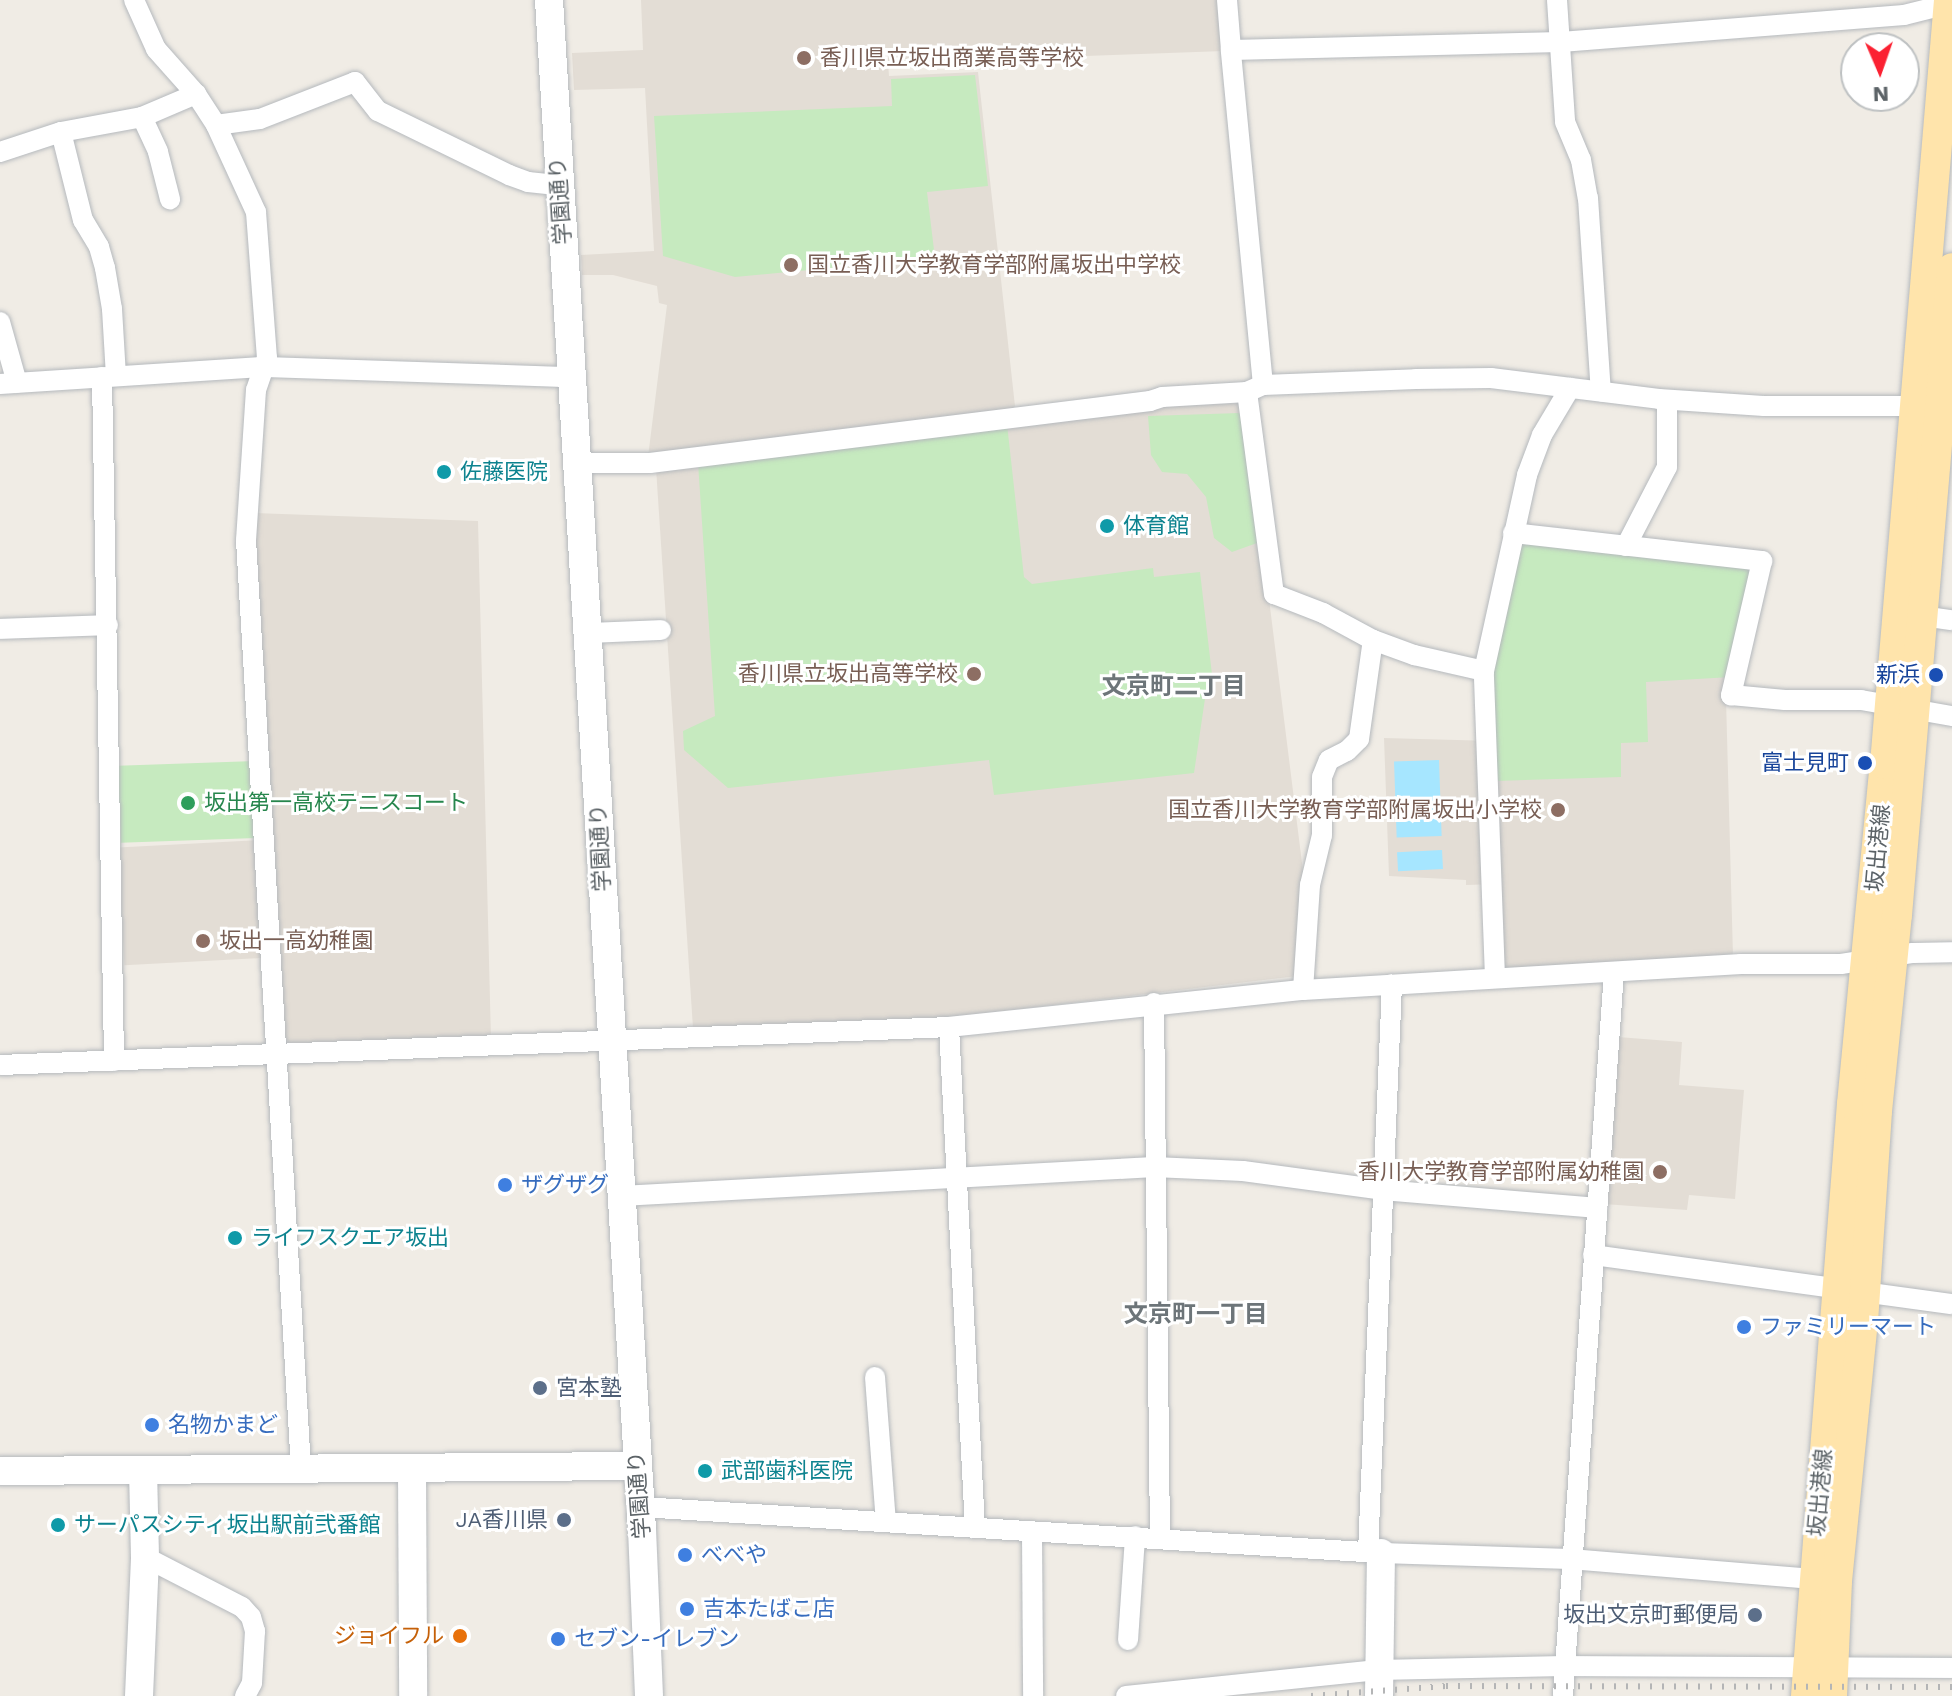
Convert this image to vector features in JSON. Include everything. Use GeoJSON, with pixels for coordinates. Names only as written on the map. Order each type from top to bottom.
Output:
{"type":"FeatureCollection","features":[{"type":"Feature","properties":{"kind":"main road","name":"坂出港線"},"geometry":{"type":"LineString","coordinates":[[1820,1682],[1825,1580],[1851,1290],[1890,957],[1902,707],[1927,406],[1950,3]]}},
{"type":"Feature","properties":{"kind":"main road","name":"坂出港線"},"geometry":{"type":"LineString","coordinates":[[1902,707],[1937,618],[1927,406],[1952,268]]}},
{"type":"Feature","properties":{"kind":"street"},"geometry":{"type":"LineString","coordinates":[[134,0],[156,49],[196,94],[216,125],[256,212],[266,337],[265,367],[256,390],[246,540],[301,1468]]}},
{"type":"Feature","properties":{"kind":"street","name":"学園通り"},"geometry":{"type":"LineString","coordinates":[[549,0],[641,1507],[649,1696]]}},
{"type":"Feature","properties":{"kind":"street"},"geometry":{"type":"LineString","coordinates":[[1227,0],[1255,388],[1274,594],[1323,613],[1373,640],[1414,655],[1484,671]]}},
{"type":"Feature","properties":{"kind":"street"},"geometry":{"type":"LineString","coordinates":[[1557,0],[1565,122],[1581,160],[1588,198],[1601,392]]}},
{"type":"Feature","properties":{"kind":"street"},"geometry":{"type":"LineString","coordinates":[[1231,50],[1561,42],[1950,3]]}},
{"type":"Feature","properties":{"kind":"street"},"geometry":{"type":"LineString","coordinates":[[216,125],[260,119],[355,82],[378,111],[509,175],[528,182],[559,185]]}},
{"type":"Feature","properties":{"kind":"street"},"geometry":{"type":"LineString","coordinates":[[1,148],[61,132],[142,117],[196,94]]}},
{"type":"Feature","properties":{"kind":"street"},"geometry":{"type":"LineString","coordinates":[[142,117],[158,152],[170,199]]}},
{"type":"Feature","properties":{"kind":"street"},"geometry":{"type":"LineString","coordinates":[[61,132],[83,220],[99,247],[112,309],[108,625],[114,1061]]}},
{"type":"Feature","properties":{"kind":"street"},"geometry":{"type":"LineString","coordinates":[[0,322],[9,383],[265,367],[571,377]]}},
{"type":"Feature","properties":{"kind":"street"},"geometry":{"type":"LineString","coordinates":[[577,463],[650,463],[1150,401],[1162,397],[1255,388],[1491,378],[1667,400],[1764,406],[1927,406]]}},
{"type":"Feature","properties":{"kind":"street"},"geometry":{"type":"LineString","coordinates":[[1495,978],[1484,671],[1527,475],[1542,435],[1570,388]]}},
{"type":"Feature","properties":{"kind":"street"},"geometry":{"type":"LineString","coordinates":[[1626,546],[1667,467],[1667,400]]}},
{"type":"Feature","properties":{"kind":"street"},"geometry":{"type":"LineString","coordinates":[[1513,533],[1762,561],[1731,695],[1902,707],[1952,716]]}},
{"type":"Feature","properties":{"kind":"street"},"geometry":{"type":"LineString","coordinates":[[0,629],[108,625]]}},
{"type":"Feature","properties":{"kind":"street"},"geometry":{"type":"LineString","coordinates":[[587,633],[661,630]]}},
{"type":"Feature","properties":{"kind":"street"},"geometry":{"type":"LineString","coordinates":[[1303,990],[1310,885],[1322,835],[1322,777],[1329,760],[1347,751],[1359,739],[1373,640]]}},
{"type":"Feature","properties":{"kind":"street"},"geometry":{"type":"LineString","coordinates":[[0,1065],[949,1027],[1154,1003],[1189,1003],[1303,990],[1952,952]]}},
{"type":"Feature","properties":{"kind":"street"},"geometry":{"type":"LineString","coordinates":[[1563,1696],[1570,1559],[1614,972]]}},
{"type":"Feature","properties":{"kind":"street"},"geometry":{"type":"LineString","coordinates":[[1378,1683],[1375,1552],[1383,1190],[1392,985]]}},
{"type":"Feature","properties":{"kind":"street"},"geometry":{"type":"LineString","coordinates":[[1154,1003],[1160,1537]]}},
{"type":"Feature","properties":{"kind":"street"},"geometry":{"type":"LineString","coordinates":[[949,1027],[975,1528]]}},
{"type":"Feature","properties":{"kind":"street"},"geometry":{"type":"LineString","coordinates":[[621,1196],[1154,1167],[1243,1171],[1383,1190],[1597,1208]]}},
{"type":"Feature","properties":{"kind":"street"},"geometry":{"type":"LineString","coordinates":[[1593,1255],[1952,1304]]}},
{"type":"Feature","properties":{"kind":"street"},"geometry":{"type":"LineString","coordinates":[[875,1377],[886,1522]]}},
{"type":"Feature","properties":{"kind":"street"},"geometry":{"type":"LineString","coordinates":[[0,1471],[637,1466]]}},
{"type":"Feature","properties":{"kind":"street"},"geometry":{"type":"LineString","coordinates":[[412,1469],[413,1696]]}},
{"type":"Feature","properties":{"kind":"street"},"geometry":{"type":"LineString","coordinates":[[139,1696],[145,1557],[143,1471]]}},
{"type":"Feature","properties":{"kind":"street"},"geometry":{"type":"LineString","coordinates":[[641,1507],[1032,1533],[1160,1537],[1375,1552],[1570,1559],[1825,1580]]}},
{"type":"Feature","properties":{"kind":"street"},"geometry":{"type":"LineString","coordinates":[[1032,1533],[1033,1696]]}},
{"type":"Feature","properties":{"kind":"street"},"geometry":{"type":"LineString","coordinates":[[1128,1640],[1135,1536]]}},
{"type":"Feature","properties":{"kind":"street"},"geometry":{"type":"LineString","coordinates":[[145,1557],[242,1607],[251,1617],[255,1631],[252,1683],[245,1696]]}},
{"type":"Feature","properties":{"kind":"street"},"geometry":{"type":"LineString","coordinates":[[1126,1696],[1378,1683],[1564,1666],[1820,1682],[1952,1668]]}},
{"type":"Feature","properties":{"kind":"shaded area","name":"国立香川大学教育学部附属坂出中学校"},"geometry":{"type":"Polygon","coordinates":[[[641,0],[1220,0],[1224,51],[888,63],[889,76],[978,72],[1015,406],[1012,411],[648,457],[667,305],[659,303],[657,286],[613,275],[582,275],[581,255],[654,251],[645,88],[574,90],[572,53],[643,50],[641,0]]]}},
{"type":"Feature","properties":{"kind":"shaded area","name":"香川県立坂出高等学校"},"geometry":{"type":"Polygon","coordinates":[[[1242,403],[1245,407],[1304,879],[1298,976],[945,1018],[693,1028],[656,468],[1131,408],[1242,403]]]}},
{"type":"Feature","properties":{"kind":"shaded area"},"geometry":{"type":"Polygon","coordinates":[[[251,513],[478,521],[491,1040],[290,1047],[281,1024],[251,513]]]}},
{"type":"Feature","properties":{"kind":"shaded area","name":"国立香川大学教育学部附属坂出小学校"},"geometry":{"type":"Polygon","coordinates":[[[1751,566],[1726,699],[1733,956],[1506,968],[1502,961],[1499,884],[1466,885],[1466,880],[1389,876],[1384,738],[1493,741],[1751,566]]]}},
{"type":"Feature","properties":{"kind":"shaded area"},"geometry":{"type":"Polygon","coordinates":[[[259,840],[265,958],[124,965],[118,847],[259,840]]]}},
{"type":"Feature","properties":{"kind":"shaded area"},"geometry":{"type":"Polygon","coordinates":[[[1618,1037],[1682,1042],[1679,1085],[1744,1090],[1735,1199],[1689,1195],[1687,1210],[1604,1204],[1618,1037]]]}},
{"type":"Feature","properties":{"kind":"green space"},"geometry":{"type":"Polygon","coordinates":[[[975,75],[988,186],[927,192],[935,258],[735,277],[663,256],[654,116],[892,106],[891,79],[975,75]]]}},
{"type":"Feature","properties":{"kind":"green space"},"geometry":{"type":"Polygon","coordinates":[[[1240,413],[1257,543],[1232,552],[1214,538],[1206,497],[1187,474],[1162,472],[1151,455],[1148,416],[1240,413]]]}},
{"type":"Feature","properties":{"kind":"green space"},"geometry":{"type":"Polygon","coordinates":[[[1007,424],[1024,577],[1032,584],[1153,568],[1154,577],[1200,572],[1213,683],[1206,692],[1194,773],[994,795],[989,760],[728,788],[684,750],[683,731],[715,716],[698,463],[1007,424]]]}},
{"type":"Feature","properties":{"kind":"green space"},"geometry":{"type":"Polygon","coordinates":[[[1518,543],[1751,566],[1731,677],[1646,682],[1648,742],[1621,743],[1621,777],[1495,781],[1491,670],[1518,543]]]}},
{"type":"Feature","properties":{"kind":"green space","name":"坂出第一高校テニスコート"},"geometry":{"type":"Polygon","coordinates":[[[255,761],[258,838],[121,843],[118,766],[255,761]]]}},
{"type":"Feature","properties":{"kind":"water"},"geometry":{"type":"Polygon","coordinates":[[[1439,760],[1442,836],[1397,838],[1394,762],[1439,760]]]}},
{"type":"Feature","properties":{"kind":"water"},"geometry":{"type":"Polygon","coordinates":[[[1442,850],[1443,869],[1398,871],[1397,852],[1442,850]]]}},
{"type":"Feature","properties":{"kind":"railway"},"geometry":{"type":"LineString","coordinates":[[1311,1696],[1446,1686],[1952,1687]]}},
{"type":"Feature","properties":{"kind":"place","name":"香川県立坂出商業高等学校"},"geometry":{"type":"Point","coordinates":[804,58]}},
{"type":"Feature","properties":{"kind":"place","name":"国立香川大学教育学部附属坂出中学校"},"geometry":{"type":"Point","coordinates":[791,265]}},
{"type":"Feature","properties":{"kind":"place","name":"佐藤医院"},"geometry":{"type":"Point","coordinates":[444,472]}},
{"type":"Feature","properties":{"kind":"place","name":"体育館"},"geometry":{"type":"Point","coordinates":[1107,526]}},
{"type":"Feature","properties":{"kind":"place","name":"香川県立坂出高等学校"},"geometry":{"type":"Point","coordinates":[974,674]}},
{"type":"Feature","properties":{"kind":"place","name":"新浜"},"geometry":{"type":"Point","coordinates":[1936,675]}},
{"type":"Feature","properties":{"kind":"place","name":"富士見町"},"geometry":{"type":"Point","coordinates":[1865,763]}},
{"type":"Feature","properties":{"kind":"place","name":"坂出第一高校テニスコート"},"geometry":{"type":"Point","coordinates":[188,803]}},
{"type":"Feature","properties":{"kind":"place","name":"国立香川大学教育学部附属坂出小学校"},"geometry":{"type":"Point","coordinates":[1558,810]}},
{"type":"Feature","properties":{"kind":"place","name":"坂出一高幼稚園"},"geometry":{"type":"Point","coordinates":[203,941]}},
{"type":"Feature","properties":{"kind":"place","name":"香川大学教育学部附属幼稚園"},"geometry":{"type":"Point","coordinates":[1660,1172]}},
{"type":"Feature","properties":{"kind":"place","name":"ザグザグ"},"geometry":{"type":"Point","coordinates":[505,1185]}},
{"type":"Feature","properties":{"kind":"place","name":"ライフスクエア坂出"},"geometry":{"type":"Point","coordinates":[235,1238]}},
{"type":"Feature","properties":{"kind":"place","name":"ファミリーマート"},"geometry":{"type":"Point","coordinates":[1744,1327]}},
{"type":"Feature","properties":{"kind":"place","name":"宮本塾"},"geometry":{"type":"Point","coordinates":[540,1388]}},
{"type":"Feature","properties":{"kind":"place","name":"名物かまど"},"geometry":{"type":"Point","coordinates":[152,1425]}},
{"type":"Feature","properties":{"kind":"place","name":"武部歯科医院"},"geometry":{"type":"Point","coordinates":[705,1471]}},
{"type":"Feature","properties":{"kind":"place","name":"JA香川県"},"geometry":{"type":"Point","coordinates":[564,1520]}},
{"type":"Feature","properties":{"kind":"place","name":"サーパスシティ坂出駅前弐番館"},"geometry":{"type":"Point","coordinates":[58,1525]}},
{"type":"Feature","properties":{"kind":"place","name":"べべや"},"geometry":{"type":"Point","coordinates":[685,1555]}},
{"type":"Feature","properties":{"kind":"place","name":"吉本たばこ店"},"geometry":{"type":"Point","coordinates":[687,1609]}},
{"type":"Feature","properties":{"kind":"place","name":"坂出文京町郵便局"},"geometry":{"type":"Point","coordinates":[1755,1615]}},
{"type":"Feature","properties":{"kind":"place","name":"ジョイフル"},"geometry":{"type":"Point","coordinates":[460,1636]}},
{"type":"Feature","properties":{"kind":"place","name":"セブン-イレブン"},"geometry":{"type":"Point","coordinates":[558,1639]}},
{"type":"Feature","properties":{"kind":"district","name":"文京町二丁目"},"geometry":{"type":"Point","coordinates":[1174,687]}},
{"type":"Feature","properties":{"kind":"district","name":"文京町一丁目"},"geometry":{"type":"Point","coordinates":[1196,1315]}}]}
